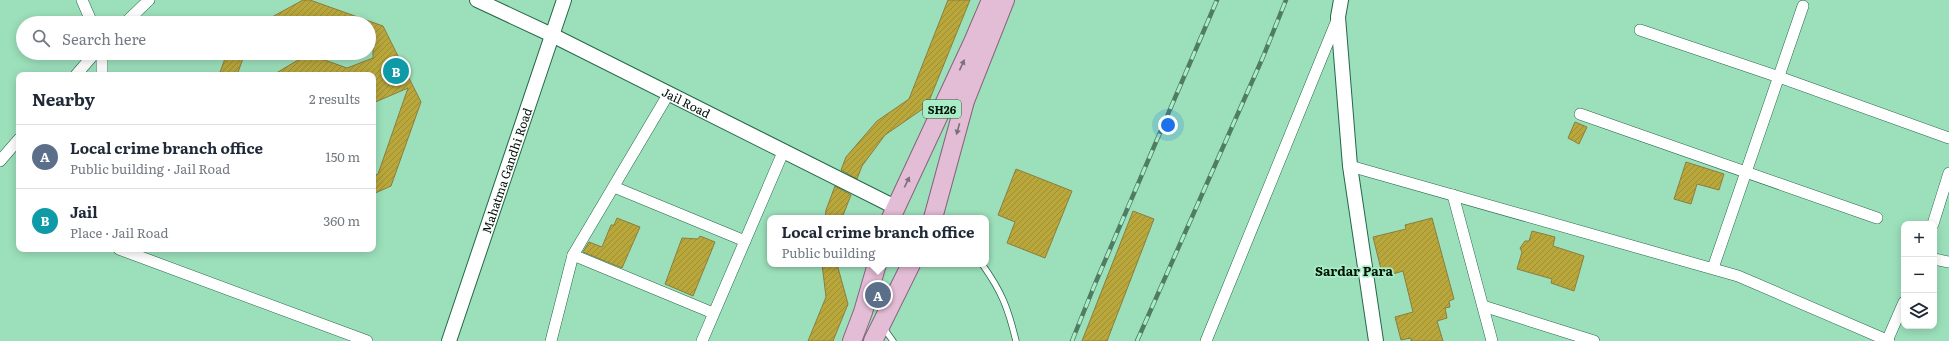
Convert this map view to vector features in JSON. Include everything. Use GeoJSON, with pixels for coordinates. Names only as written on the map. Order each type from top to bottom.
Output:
{"type":"FeatureCollection","features":[{"type":"Feature","properties":{"kind":"main road","name":"SH26"},"geometry":{"type":"LineString","coordinates":[[893,212],[922,152],[990,0]]}},
{"type":"Feature","properties":{"kind":"main road","name":"SH26"},"geometry":{"type":"LineString","coordinates":[[934,215],[965,101],[1005,0]]}},
{"type":"Feature","properties":{"kind":"main road"},"geometry":{"type":"LineString","coordinates":[[922,152],[948,163]]}},
{"type":"Feature","properties":{"kind":"main road"},"geometry":{"type":"LineString","coordinates":[[852,341],[863,312],[876,267]]}},
{"type":"Feature","properties":{"kind":"main road"},"geometry":{"type":"LineString","coordinates":[[872,341],[909,267]]}},
{"type":"Feature","properties":{"kind":"street"},"geometry":{"type":"LineString","coordinates":[[82,0],[89,16]]}},
{"type":"Feature","properties":{"kind":"street"},"geometry":{"type":"LineString","coordinates":[[132,16],[149,0]]}},
{"type":"Feature","properties":{"kind":"street","name":"Jail Road"},"geometry":{"type":"LineString","coordinates":[[477,0],[552,35],[784,150],[893,212]]}},
{"type":"Feature","properties":{"kind":"street","name":"Mahatma Gandhi Road"},"geometry":{"type":"LineString","coordinates":[[449,341],[564,0]]}},
{"type":"Feature","properties":{"kind":"street"},"geometry":{"type":"LineString","coordinates":[[1340,0],[1338,17],[1350,166],[1376,341]]}},
{"type":"Feature","properties":{"kind":"street"},"geometry":{"type":"LineString","coordinates":[[1713,268],[1803,6]]}},
{"type":"Feature","properties":{"kind":"street"},"geometry":{"type":"LineString","coordinates":[[1206,341],[1338,17]]}},
{"type":"Feature","properties":{"kind":"street"},"geometry":{"type":"LineString","coordinates":[[1640,30],[1779,77],[1949,138]]}},
{"type":"Feature","properties":{"kind":"street"},"geometry":{"type":"LineString","coordinates":[[79,72],[89,60]]}},
{"type":"Feature","properties":{"kind":"street"},"geometry":{"type":"LineString","coordinates":[[102,60],[102,72]]}},
{"type":"Feature","properties":{"kind":"street"},"geometry":{"type":"LineString","coordinates":[[553,340],[573,254],[669,93]]}},
{"type":"Feature","properties":{"kind":"street"},"geometry":{"type":"LineString","coordinates":[[1580,114],[1877,218]]}},
{"type":"Feature","properties":{"kind":"street"},"geometry":{"type":"LineString","coordinates":[[2,155],[16,142]]}},
{"type":"Feature","properties":{"kind":"street"},"geometry":{"type":"LineString","coordinates":[[702,341],[784,150]]}},
{"type":"Feature","properties":{"kind":"street"},"geometry":{"type":"LineString","coordinates":[[1350,166],[1738,276],[1888,341],[1901,309]]}},
{"type":"Feature","properties":{"kind":"street"},"geometry":{"type":"LineString","coordinates":[[1934,221],[1949,173]]}},
{"type":"Feature","properties":{"kind":"street"},"geometry":{"type":"LineString","coordinates":[[614,187],[745,241]]}},
{"type":"Feature","properties":{"kind":"street"},"geometry":{"type":"LineString","coordinates":[[1453,195],[1492,341]]}},
{"type":"Feature","properties":{"kind":"street"},"geometry":{"type":"LineString","coordinates":[[127,252],[367,341]]}},
{"type":"Feature","properties":{"kind":"street"},"geometry":{"type":"LineString","coordinates":[[573,254],[714,313]]}},
{"type":"Feature","properties":{"kind":"street"},"geometry":{"type":"LineString","coordinates":[[1937,260],[1949,262]]}},
{"type":"Feature","properties":{"kind":"street"},"geometry":{"type":"LineString","coordinates":[[1483,306],[1594,341]]}},
{"type":"Feature","properties":{"kind":"lane"},"geometry":{"type":"LineString","coordinates":[[984,267],[996,284],[1008,308],[1016,341]]}},
{"type":"Feature","properties":{"kind":"lane"},"geometry":{"type":"LineString","coordinates":[[881,323],[894,341]]}},
{"type":"Feature","properties":{"kind":"building"},"geometry":{"type":"Polygon","coordinates":[[[303,0],[310,0],[355,16],[274,16],[303,0]]]}},
{"type":"Feature","properties":{"kind":"building"},"geometry":{"type":"Polygon","coordinates":[[[948,0],[970,0],[927,106],[885,135],[862,166],[857,179],[841,170],[846,157],[877,121],[909,99],[948,0]]]}},
{"type":"Feature","properties":{"kind":"building"},"geometry":{"type":"Polygon","coordinates":[[[376,24],[383,26],[421,102],[391,186],[376,193],[376,175],[378,174],[408,88],[376,102],[376,72],[278,72],[298,60],[325,60],[347,68],[368,60],[376,60],[376,24]]]}},
{"type":"Feature","properties":{"kind":"building"},"geometry":{"type":"Polygon","coordinates":[[[224,60],[242,60],[238,72],[220,72],[224,60]]]}},
{"type":"Feature","properties":{"kind":"building"},"geometry":{"type":"Polygon","coordinates":[[[1575,122],[1587,127],[1579,144],[1568,138],[1575,122]]]}},
{"type":"Feature","properties":{"kind":"building"},"geometry":{"type":"Polygon","coordinates":[[[1686,162],[1724,174],[1719,190],[1697,184],[1691,204],[1674,199],[1686,162]]]}},
{"type":"Feature","properties":{"kind":"building"},"geometry":{"type":"Polygon","coordinates":[[[1016,169],[1072,191],[1045,258],[1007,243],[1015,222],[998,215],[1016,169]]]}},
{"type":"Feature","properties":{"kind":"building"},"geometry":{"type":"Polygon","coordinates":[[[835,186],[851,195],[843,215],[825,215],[835,186]]]}},
{"type":"Feature","properties":{"kind":"building"},"geometry":{"type":"Polygon","coordinates":[[[1133,211],[1154,219],[1107,341],[1082,341],[1133,211]]]}},
{"type":"Feature","properties":{"kind":"building"},"geometry":{"type":"Polygon","coordinates":[[[617,218],[640,227],[622,268],[583,252],[589,242],[602,247],[611,225],[614,225],[617,218]]]}},
{"type":"Feature","properties":{"kind":"building"},"geometry":{"type":"Polygon","coordinates":[[[1432,218],[1454,299],[1449,301],[1450,307],[1445,308],[1447,318],[1437,321],[1443,341],[1411,341],[1411,338],[1401,340],[1395,317],[1413,312],[1403,271],[1383,277],[1373,237],[1406,229],[1405,225],[1432,218]]]}},
{"type":"Feature","properties":{"kind":"building"},"geometry":{"type":"Polygon","coordinates":[[[1532,231],[1555,237],[1553,246],[1584,256],[1574,291],[1551,283],[1552,279],[1517,269],[1522,252],[1520,248],[1525,241],[1529,241],[1532,231]]]}},
{"type":"Feature","properties":{"kind":"building"},"geometry":{"type":"Polygon","coordinates":[[[700,236],[715,242],[693,296],[665,284],[682,238],[698,239],[700,236]]]}},
{"type":"Feature","properties":{"kind":"building"},"geometry":{"type":"Polygon","coordinates":[[[822,267],[838,267],[848,304],[833,341],[808,341],[826,297],[822,267]]]}},
{"type":"Feature","properties":{"kind":"railway"},"geometry":{"type":"LineString","coordinates":[[1072,341],[1217,0]]}},
{"type":"Feature","properties":{"kind":"railway"},"geometry":{"type":"LineString","coordinates":[[1137,341],[1263,57],[1286,0]]}},
{"type":"Feature","properties":{"kind":"place","name":"Jail"},"geometry":{"type":"Point","coordinates":[396,71]}},
{"type":"Feature","properties":{"kind":"place","name":"Local crime branch office"},"geometry":{"type":"Point","coordinates":[878,295]}},
{"type":"Feature","properties":{"kind":"district","name":"Sardar Para"},"geometry":{"type":"Point","coordinates":[1354,270]}}]}
